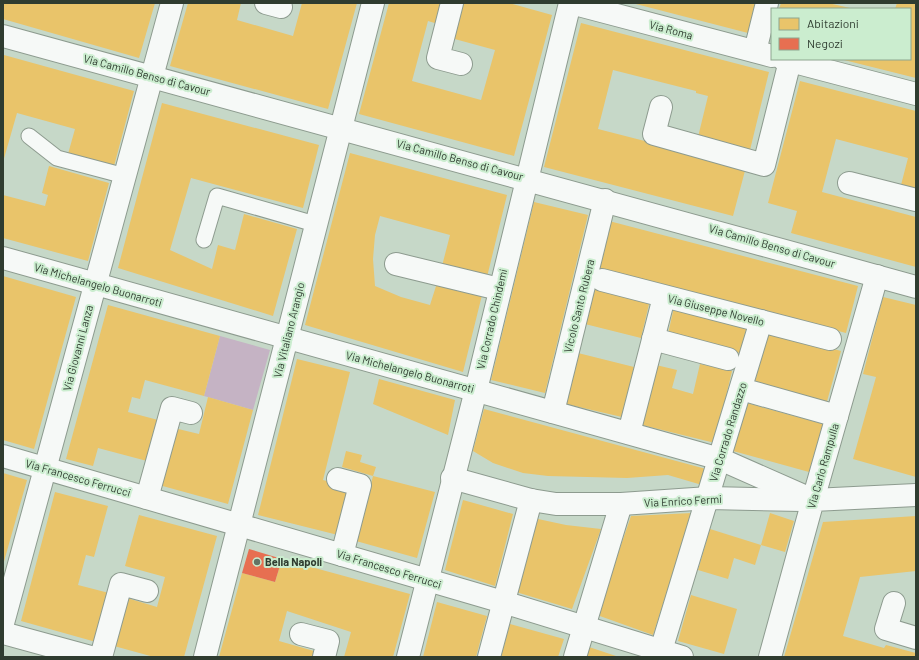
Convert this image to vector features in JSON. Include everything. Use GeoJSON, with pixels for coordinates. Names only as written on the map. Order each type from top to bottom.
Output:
{"type":"FeatureCollection","features":[{"type":"Feature","properties":{"kind":"street","name":"Via Giovanni Lanza"},"geometry":{"type":"LineString","coordinates":[[3,623],[172,3]]}},
{"type":"Feature","properties":{"kind":"street","name":"Via Vitaliano Arangio"},"geometry":{"type":"LineString","coordinates":[[205,657],[373,3]]}},
{"type":"Feature","properties":{"kind":"street"},"geometry":{"type":"LineString","coordinates":[[452,3],[438,58],[461,64]]}},
{"type":"Feature","properties":{"kind":"street","name":"Via Roma"},"geometry":{"type":"LineString","coordinates":[[570,3],[771,56]]}},
{"type":"Feature","properties":{"kind":"street","name":"Via Corrado Chindemi"},"geometry":{"type":"LineString","coordinates":[[408,657],[452,478],[476,390],[499,289],[570,3]]}},
{"type":"Feature","properties":{"kind":"street"},"geometry":{"type":"LineString","coordinates":[[767,3],[771,30]]}},
{"type":"Feature","properties":{"kind":"street","name":"Via Camillo Benso di Cavour"},"geometry":{"type":"LineString","coordinates":[[3,36],[526,178],[916,287]]}},
{"type":"Feature","properties":{"kind":"street"},"geometry":{"type":"LineString","coordinates":[[661,107],[654,134],[764,165],[775,60]]}},
{"type":"Feature","properties":{"kind":"street","name":"Via Roma"},"geometry":{"type":"LineString","coordinates":[[786,60],[916,94]]}},
{"type":"Feature","properties":{"kind":"street"},"geometry":{"type":"LineString","coordinates":[[849,183],[916,200]]}},
{"type":"Feature","properties":{"kind":"street","name":"Vicolo Santo Rubera"},"geometry":{"type":"LineString","coordinates":[[553,412],[605,200]]}},
{"type":"Feature","properties":{"kind":"street","name":"Via Michelangelo Buonarroti"},"geometry":{"type":"LineString","coordinates":[[3,258],[720,459],[813,500]]}},
{"type":"Feature","properties":{"kind":"street"},"geometry":{"type":"LineString","coordinates":[[396,264],[499,289]]}},
{"type":"Feature","properties":{"kind":"street","name":"Via Carlo Rampulla"},"geometry":{"type":"LineString","coordinates":[[770,657],[877,276]]}},
{"type":"Feature","properties":{"kind":"street","name":"Via Giuseppe Novello"},"geometry":{"type":"LineString","coordinates":[[602,280],[830,339]]}},
{"type":"Feature","properties":{"kind":"street"},"geometry":{"type":"LineString","coordinates":[[629,433],[664,296]]}},
{"type":"Feature","properties":{"kind":"street","name":"Via Corrado Randazzo"},"geometry":{"type":"LineString","coordinates":[[660,654],[761,322]]}},
{"type":"Feature","properties":{"kind":"street"},"geometry":{"type":"LineString","coordinates":[[653,339],[728,359]]}},
{"type":"Feature","properties":{"kind":"street"},"geometry":{"type":"LineString","coordinates":[[741,389],[837,416]]}},
{"type":"Feature","properties":{"kind":"street"},"geometry":{"type":"LineString","coordinates":[[147,498],[172,408],[190,413]]}},
{"type":"Feature","properties":{"kind":"street","name":"Via Francesco Ferrucci"},"geometry":{"type":"LineString","coordinates":[[3,456],[503,602],[660,654],[682,657]]}},
{"type":"Feature","properties":{"kind":"street"},"geometry":{"type":"LineString","coordinates":[[338,478],[360,485],[342,555]]}},
{"type":"Feature","properties":{"kind":"street","name":"Via Enrico Fermi"},"geometry":{"type":"LineString","coordinates":[[452,478],[531,500],[556,504],[621,504],[708,498],[813,500],[916,495]]}},
{"type":"Feature","properties":{"kind":"street"},"geometry":{"type":"LineString","coordinates":[[489,657],[531,500]]}},
{"type":"Feature","properties":{"kind":"street"},"geometry":{"type":"LineString","coordinates":[[575,657],[621,504]]}},
{"type":"Feature","properties":{"kind":"street"},"geometry":{"type":"LineString","coordinates":[[101,657],[121,584],[148,591]]}},
{"type":"Feature","properties":{"kind":"street"},"geometry":{"type":"LineString","coordinates":[[894,603],[886,629],[916,638]]}},
{"type":"Feature","properties":{"kind":"street"},"geometry":{"type":"LineString","coordinates":[[3,633],[91,657]]}},
{"type":"Feature","properties":{"kind":"street"},"geometry":{"type":"LineString","coordinates":[[301,634],[328,641],[324,657]]}},
{"type":"Feature","properties":{"kind":"lane"},"geometry":{"type":"LineString","coordinates":[[30,136],[57,158],[125,176]]}},
{"type":"Feature","properties":{"kind":"lane"},"geometry":{"type":"LineString","coordinates":[[204,240],[217,196],[315,224]]}},
{"type":"Feature","properties":{"kind":"shaded area"},"geometry":{"type":"Polygon","coordinates":[[[220,336],[270,350],[253,410],[204,396],[220,336]]]}},
{"type":"Feature","properties":{"kind":"building: Abitazioni"},"geometry":{"type":"Polygon","coordinates":[[[3,3],[155,3],[139,58],[3,19],[3,3]]]}},
{"type":"Feature","properties":{"kind":"building: Abitazioni"},"geometry":{"type":"Polygon","coordinates":[[[188,3],[241,3],[237,20],[293,36],[302,3],[357,3],[328,109],[170,66],[188,3]]]}},
{"type":"Feature","properties":{"kind":"building: Abitazioni"},"geometry":{"type":"Polygon","coordinates":[[[389,3],[443,3],[438,24],[428,21],[412,81],[481,100],[495,50],[451,38],[460,3],[509,3],[552,15],[514,156],[359,114],[389,3]]]}},
{"type":"Feature","properties":{"kind":"building: Abitazioni"},"geometry":{"type":"Polygon","coordinates":[[[632,3],[755,3],[748,33],[632,3]]]}},
{"type":"Feature","properties":{"kind":"building: Abitazioni"},"geometry":{"type":"Polygon","coordinates":[[[781,3],[828,3],[850,8],[779,8],[781,3]]]}},
{"type":"Feature","properties":{"kind":"building: Abitazioni"},"geometry":{"type":"Polygon","coordinates":[[[897,3],[916,3],[916,78],[844,60],[911,60],[911,8],[895,8],[897,3]]]}},
{"type":"Feature","properties":{"kind":"building: Abitazioni"},"geometry":{"type":"Polygon","coordinates":[[[581,23],[769,72],[750,150],[698,137],[708,96],[696,93],[696,91],[613,70],[598,129],[746,167],[733,216],[544,167],[581,23]]]}},
{"type":"Feature","properties":{"kind":"building: Abitazioni"},"geometry":{"type":"Polygon","coordinates":[[[4,55],[134,91],[114,166],[68,154],[75,129],[17,113],[3,162],[4,55]]]}},
{"type":"Feature","properties":{"kind":"building: Abitazioni"},"geometry":{"type":"Polygon","coordinates":[[[800,81],[916,111],[916,189],[901,185],[908,158],[836,139],[822,192],[916,217],[916,267],[791,233],[797,211],[768,203],[800,81]]]}},
{"type":"Feature","properties":{"kind":"building: Abitazioni"},"geometry":{"type":"Polygon","coordinates":[[[162,103],[319,145],[303,208],[191,178],[170,250],[212,269],[218,245],[235,250],[244,214],[297,229],[273,316],[118,268],[162,103]]]}},
{"type":"Feature","properties":{"kind":"building: Abitazioni"},"geometry":{"type":"Polygon","coordinates":[[[350,153],[507,195],[487,277],[442,266],[450,235],[380,216],[375,235],[373,259],[375,286],[401,297],[430,305],[437,283],[482,295],[463,372],[305,325],[350,153]]]}},
{"type":"Feature","properties":{"kind":"building: Abitazioni"},"geometry":{"type":"Polygon","coordinates":[[[49,166],[109,183],[88,261],[3,238],[3,195],[45,206],[48,195],[42,193],[49,166]]]}},
{"type":"Feature","properties":{"kind":"building: Abitazioni"},"geometry":{"type":"Polygon","coordinates":[[[534,202],[588,215],[545,393],[491,380],[534,202]]]}},
{"type":"Feature","properties":{"kind":"building: Abitazioni"},"geometry":{"type":"Polygon","coordinates":[[[609,221],[858,286],[846,333],[597,268],[609,221]]]}},
{"type":"Feature","properties":{"kind":"building: Abitazioni"},"geometry":{"type":"Polygon","coordinates":[[[3,276],[76,297],[34,449],[3,440],[3,276]]]}},
{"type":"Feature","properties":{"kind":"building: Abitazioni"},"geometry":{"type":"Polygon","coordinates":[[[594,286],[650,300],[641,338],[585,324],[594,286]]]}},
{"type":"Feature","properties":{"kind":"building: Abitazioni"},"geometry":{"type":"Polygon","coordinates":[[[883,297],[916,305],[916,477],[853,459],[876,377],[863,374],[883,297]]]}},
{"type":"Feature","properties":{"kind":"building: Abitazioni"},"geometry":{"type":"Polygon","coordinates":[[[108,305],[220,336],[204,396],[145,380],[140,399],[132,397],[128,412],[158,420],[147,461],[98,448],[93,466],[66,459],[108,305]]]}},
{"type":"Feature","properties":{"kind":"building: Abitazioni"},"geometry":{"type":"Polygon","coordinates":[[[674,307],[747,326],[740,353],[668,334],[674,307]]]}},
{"type":"Feature","properties":{"kind":"building: Abitazioni"},"geometry":{"type":"Polygon","coordinates":[[[769,331],[841,351],[826,405],[754,385],[769,331]]]}},
{"type":"Feature","properties":{"kind":"building: Abitazioni"},"geometry":{"type":"Polygon","coordinates":[[[578,353],[634,367],[622,417],[566,404],[578,353]]]}},
{"type":"Feature","properties":{"kind":"building: Abitazioni"},"geometry":{"type":"Polygon","coordinates":[[[297,359],[350,372],[323,480],[350,487],[338,535],[258,515],[297,359]]]}},
{"type":"Feature","properties":{"kind":"building: Abitazioni"},"geometry":{"type":"Polygon","coordinates":[[[700,364],[732,371],[715,443],[642,425],[656,365],[677,370],[672,388],[693,394],[700,364]]]}},
{"type":"Feature","properties":{"kind":"building: Abitazioni"},"geometry":{"type":"Polygon","coordinates":[[[379,379],[455,400],[448,435],[373,404],[379,379]]]}},
{"type":"Feature","properties":{"kind":"building: Abitazioni"},"geometry":{"type":"Polygon","coordinates":[[[208,397],[253,410],[228,504],[159,485],[174,428],[199,434],[208,397]]]}},
{"type":"Feature","properties":{"kind":"building: Abitazioni"},"geometry":{"type":"Polygon","coordinates":[[[747,403],[823,424],[809,472],[733,451],[747,403]]]}},
{"type":"Feature","properties":{"kind":"building: Abitazioni"},"geometry":{"type":"Polygon","coordinates":[[[484,409],[706,469],[702,485],[668,475],[627,478],[548,476],[523,473],[493,463],[473,451],[484,409]]]}},
{"type":"Feature","properties":{"kind":"building: Abitazioni"},"geometry":{"type":"Polygon","coordinates":[[[346,451],[362,455],[360,462],[376,467],[373,476],[342,467],[346,451]]]}},
{"type":"Feature","properties":{"kind":"building: Abitazioni"},"geometry":{"type":"Polygon","coordinates":[[[3,473],[27,480],[3,565],[3,473]]]}},
{"type":"Feature","properties":{"kind":"building: Abitazioni"},"geometry":{"type":"Polygon","coordinates":[[[373,476],[435,492],[417,558],[356,541],[373,476]]]}},
{"type":"Feature","properties":{"kind":"building: Abitazioni"},"geometry":{"type":"Polygon","coordinates":[[[55,492],[108,506],[94,557],[86,555],[78,585],[109,593],[96,642],[21,621],[55,492]]]}},
{"type":"Feature","properties":{"kind":"building: Abitazioni"},"geometry":{"type":"Polygon","coordinates":[[[463,500],[513,514],[495,586],[445,570],[463,500]]]}},
{"type":"Feature","properties":{"kind":"building: Abitazioni"},"geometry":{"type":"Polygon","coordinates":[[[692,513],[653,635],[597,615],[631,516],[692,513]]]}},
{"type":"Feature","properties":{"kind":"building: Abitazioni"},"geometry":{"type":"Polygon","coordinates":[[[770,513],[794,521],[785,552],[761,545],[770,513]]]}},
{"type":"Feature","properties":{"kind":"building: Abitazioni"},"geometry":{"type":"Polygon","coordinates":[[[139,515],[217,536],[184,657],[154,657],[114,646],[127,598],[157,607],[165,577],[125,566],[139,515]]]}},
{"type":"Feature","properties":{"kind":"building: Abitazioni"},"geometry":{"type":"Polygon","coordinates":[[[916,516],[916,571],[860,577],[843,636],[884,648],[886,645],[916,653],[916,657],[784,657],[823,522],[916,516]]]}},
{"type":"Feature","properties":{"kind":"building: Abitazioni"},"geometry":{"type":"Polygon","coordinates":[[[538,519],[566,525],[601,529],[572,609],[516,592],[538,519]]]}},
{"type":"Feature","properties":{"kind":"building: Abitazioni"},"geometry":{"type":"Polygon","coordinates":[[[710,529],[761,545],[755,565],[734,558],[728,579],[698,570],[710,529]]]}},
{"type":"Feature","properties":{"kind":"building: Abitazioni"},"geometry":{"type":"Polygon","coordinates":[[[282,559],[410,594],[393,657],[344,657],[351,632],[287,611],[279,641],[314,651],[313,657],[219,657],[242,573],[275,582],[282,559]]]}},
{"type":"Feature","properties":{"kind":"building: Abitazioni"},"geometry":{"type":"Polygon","coordinates":[[[691,595],[737,609],[724,654],[678,641],[691,595]]]}},
{"type":"Feature","properties":{"kind":"building: Abitazioni"},"geometry":{"type":"Polygon","coordinates":[[[437,602],[487,616],[476,657],[423,657],[437,602]]]}},
{"type":"Feature","properties":{"kind":"building: Abitazioni"},"geometry":{"type":"Polygon","coordinates":[[[510,624],[564,639],[558,657],[501,657],[510,624]]]}},
{"type":"Feature","properties":{"kind":"building: Abitazioni"},"geometry":{"type":"Polygon","coordinates":[[[589,647],[619,657],[586,657],[589,647]]]}},
{"type":"Feature","properties":{"kind":"building: Negozi"},"geometry":{"type":"Polygon","coordinates":[[[249,549],[282,559],[275,582],[242,573],[249,549]]]}},
{"type":"Feature","properties":{"kind":"place","name":"Bella Napoli"},"geometry":{"type":"Point","coordinates":[257,562]}}]}
